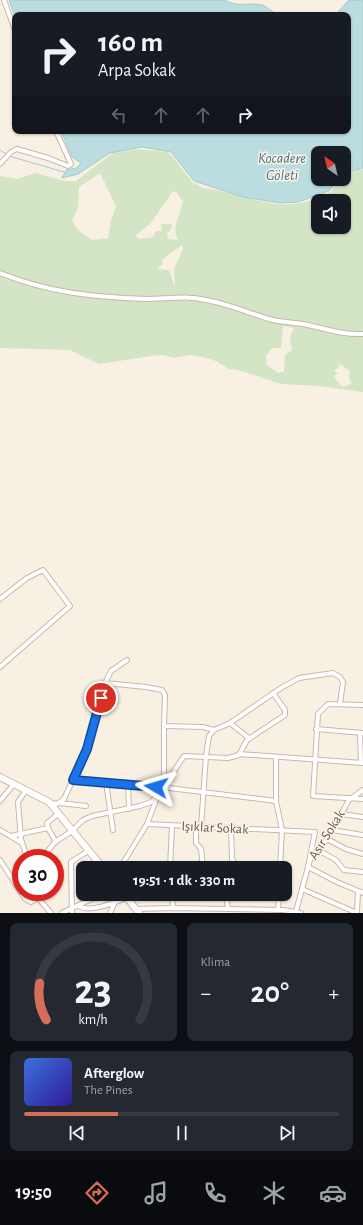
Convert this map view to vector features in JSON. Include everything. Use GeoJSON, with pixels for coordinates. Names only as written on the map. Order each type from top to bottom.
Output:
{"type":"FeatureCollection","features":[{"type":"Feature","properties":{"kind":"main road"},"geometry":{"type":"LineString","coordinates":[[0,777],[58,808],[72,831],[97,861]]}},
{"type":"Feature","properties":{"kind":"main road"},"geometry":{"type":"LineString","coordinates":[[129,901],[137,911]]}},
{"type":"Feature","properties":{"kind":"street"},"geometry":{"type":"LineString","coordinates":[[4,0],[12,22]]}},
{"type":"Feature","properties":{"kind":"street"},"geometry":{"type":"LineString","coordinates":[[0,164],[9,153],[18,150],[48,158],[68,166],[71,164],[57,134]]}},
{"type":"Feature","properties":{"kind":"street"},"geometry":{"type":"LineString","coordinates":[[0,273],[29,284],[56,291],[86,295],[146,299],[193,297],[232,306],[273,320],[308,324],[342,334],[363,334]]}},
{"type":"Feature","properties":{"kind":"street"},"geometry":{"type":"LineString","coordinates":[[0,599],[27,578],[43,570],[70,606],[0,667]]}},
{"type":"Feature","properties":{"kind":"street"},"geometry":{"type":"LineString","coordinates":[[56,842],[48,828],[47,823],[64,799],[87,749],[105,683],[111,671],[127,660]]}},
{"type":"Feature","properties":{"kind":"street"},"geometry":{"type":"LineString","coordinates":[[201,826],[206,756],[209,736],[214,730],[230,723],[273,693],[299,678],[333,673],[340,677],[343,682],[340,704]]}},
{"type":"Feature","properties":{"kind":"street"},"geometry":{"type":"LineString","coordinates":[[105,683],[152,688],[163,691],[165,696],[164,788]]}},
{"type":"Feature","properties":{"kind":"street"},"geometry":{"type":"LineString","coordinates":[[50,849],[56,842],[87,818],[149,803],[164,788],[185,755],[228,758],[241,752],[244,743],[249,738],[285,715],[285,711],[273,693]]}},
{"type":"Feature","properties":{"kind":"street"},"geometry":{"type":"LineString","coordinates":[[363,705],[326,705],[318,715],[314,760],[313,796],[363,799]]}},
{"type":"Feature","properties":{"kind":"street"},"geometry":{"type":"LineString","coordinates":[[230,723],[249,738]]}},
{"type":"Feature","properties":{"kind":"street"},"geometry":{"type":"LineString","coordinates":[[164,726],[203,727],[214,730]]}},
{"type":"Feature","properties":{"kind":"street"},"geometry":{"type":"LineString","coordinates":[[241,752],[247,755],[362,763],[362,733],[316,729]]}},
{"type":"Feature","properties":{"kind":"street"},"geometry":{"type":"LineString","coordinates":[[276,757],[276,801],[282,830],[280,861]]}},
{"type":"Feature","properties":{"kind":"street"},"geometry":{"type":"LineString","coordinates":[[73,780],[128,783],[276,801]]}},
{"type":"Feature","properties":{"kind":"street"},"geometry":{"type":"LineString","coordinates":[[106,782],[113,830]]}},
{"type":"Feature","properties":{"kind":"street"},"geometry":{"type":"LineString","coordinates":[[128,783],[129,809]]}},
{"type":"Feature","properties":{"kind":"street"},"geometry":{"type":"LineString","coordinates":[[0,801],[14,784]]}},
{"type":"Feature","properties":{"kind":"street"},"geometry":{"type":"LineString","coordinates":[[124,861],[147,824],[158,795],[158,790],[156,787]]}},
{"type":"Feature","properties":{"kind":"street"},"geometry":{"type":"LineString","coordinates":[[24,849],[18,801],[26,790]]}},
{"type":"Feature","properties":{"kind":"street","name":"Asır Sokak"},"geometry":{"type":"LineString","coordinates":[[296,911],[308,867],[318,850],[327,839],[351,798],[363,790]]}},
{"type":"Feature","properties":{"kind":"street"},"geometry":{"type":"LineString","coordinates":[[58,808],[86,806]]}},
{"type":"Feature","properties":{"kind":"street"},"geometry":{"type":"LineString","coordinates":[[341,814],[363,817]]}},
{"type":"Feature","properties":{"kind":"street","name":"Işıklar Sokak"},"geometry":{"type":"LineString","coordinates":[[147,824],[316,832],[308,867]]}},
{"type":"Feature","properties":{"kind":"street"},"geometry":{"type":"LineString","coordinates":[[170,861],[172,826]]}},
{"type":"Feature","properties":{"kind":"street"},"geometry":{"type":"LineString","coordinates":[[196,826],[196,843],[201,849],[202,861]]}},
{"type":"Feature","properties":{"kind":"street"},"geometry":{"type":"LineString","coordinates":[[11,836],[21,832],[48,828]]}},
{"type":"Feature","properties":{"kind":"street"},"geometry":{"type":"LineString","coordinates":[[231,829],[233,861]]}},
{"type":"Feature","properties":{"kind":"street"},"geometry":{"type":"LineString","coordinates":[[0,830],[23,844]]}},
{"type":"Feature","properties":{"kind":"street"},"geometry":{"type":"LineString","coordinates":[[332,830],[363,835]]}},
{"type":"Feature","properties":{"kind":"street"},"geometry":{"type":"LineString","coordinates":[[327,839],[346,849],[363,854]]}},
{"type":"Feature","properties":{"kind":"street"},"geometry":{"type":"LineString","coordinates":[[71,911],[71,862],[88,850]]}},
{"type":"Feature","properties":{"kind":"street"},"geometry":{"type":"LineString","coordinates":[[318,850],[336,860],[344,869],[363,872]]}},
{"type":"Feature","properties":{"kind":"street"},"geometry":{"type":"LineString","coordinates":[[0,860],[12,878]]}},
{"type":"Feature","properties":{"kind":"street"},"geometry":{"type":"LineString","coordinates":[[302,889],[357,913],[361,892],[308,867]]}},
{"type":"Feature","properties":{"kind":"street"},"geometry":{"type":"LineString","coordinates":[[41,901],[52,913]]}},
{"type":"Feature","properties":{"kind":"street"},"geometry":{"type":"LineString","coordinates":[[62,913],[71,911],[88,901]]}},
{"type":"Feature","properties":{"kind":"street"},"geometry":{"type":"LineString","coordinates":[[78,906],[86,908],[114,904],[118,901]]}},
{"type":"Feature","properties":{"kind":"street"},"geometry":{"type":"LineString","coordinates":[[172,901],[173,908]]}},
{"type":"Feature","properties":{"kind":"street"},"geometry":{"type":"LineString","coordinates":[[227,901],[228,909]]}},
{"type":"Feature","properties":{"kind":"street"},"geometry":{"type":"LineString","coordinates":[[278,910],[279,901]]}},
{"type":"Feature","properties":{"kind":"street"},"geometry":{"type":"LineString","coordinates":[[110,913],[114,904]]}},
{"type":"Feature","properties":{"kind":"street"},"geometry":{"type":"LineString","coordinates":[[137,911],[173,908],[228,909],[236,911],[278,910],[296,911],[301,913]]}},
{"type":"Feature","properties":{"kind":"green space"},"geometry":{"type":"Polygon","coordinates":[[[139,149],[167,152],[173,157],[192,182],[203,188],[279,204],[294,204],[311,201],[311,234],[351,234],[351,194],[327,194],[336,186],[351,186],[351,174],[363,169],[363,392],[319,386],[281,384],[242,371],[229,369],[216,361],[190,355],[173,358],[164,355],[151,356],[99,364],[70,350],[0,348],[0,176],[18,179],[35,173],[65,181],[76,181],[113,153],[139,149]],[[100,173],[79,187],[78,208],[72,221],[78,230],[92,240],[108,238],[111,221],[116,206],[100,173]],[[173,191],[151,223],[135,236],[139,239],[153,237],[156,231],[162,231],[161,224],[172,224],[171,230],[167,233],[168,239],[177,240],[175,227],[183,202],[177,193],[173,191]],[[182,245],[163,259],[162,264],[158,269],[169,270],[175,287],[174,269],[183,249],[182,245]],[[283,326],[281,348],[272,348],[266,356],[267,365],[278,373],[284,372],[285,355],[292,350],[290,337],[294,328],[283,326]],[[338,364],[339,368],[334,370],[337,373],[334,377],[342,387],[352,384],[349,378],[350,371],[338,364]]]}},
{"type":"Feature","properties":{"kind":"water"},"geometry":{"type":"Polygon","coordinates":[[[9,0],[225,0],[235,4],[262,5],[273,12],[14,12],[9,0]]]}},
{"type":"Feature","properties":{"kind":"water","name":"Kocadere Göleti"},"geometry":{"type":"Polygon","coordinates":[[[349,0],[363,0],[363,168],[351,172],[351,146],[311,146],[311,186],[333,186],[329,191],[321,194],[311,194],[311,197],[298,202],[280,203],[243,197],[194,181],[171,152],[142,147],[110,153],[78,174],[62,178],[66,170],[76,168],[81,163],[72,157],[62,134],[351,134],[351,12],[338,12],[349,0]]]}},
{"type":"Feature","properties":{"kind":"waterway"},"geometry":{"type":"LineString","coordinates":[[0,150],[6,154]]}},
{"type":"Feature","properties":{"kind":"waterway"},"geometry":{"type":"LineString","coordinates":[[9,156],[64,172]]}},
{"type":"Feature","properties":{"kind":"route"},"geometry":{"type":"LineString","coordinates":[[101,698],[87,749],[78,766],[73,780],[128,783],[156,787]]}}]}
